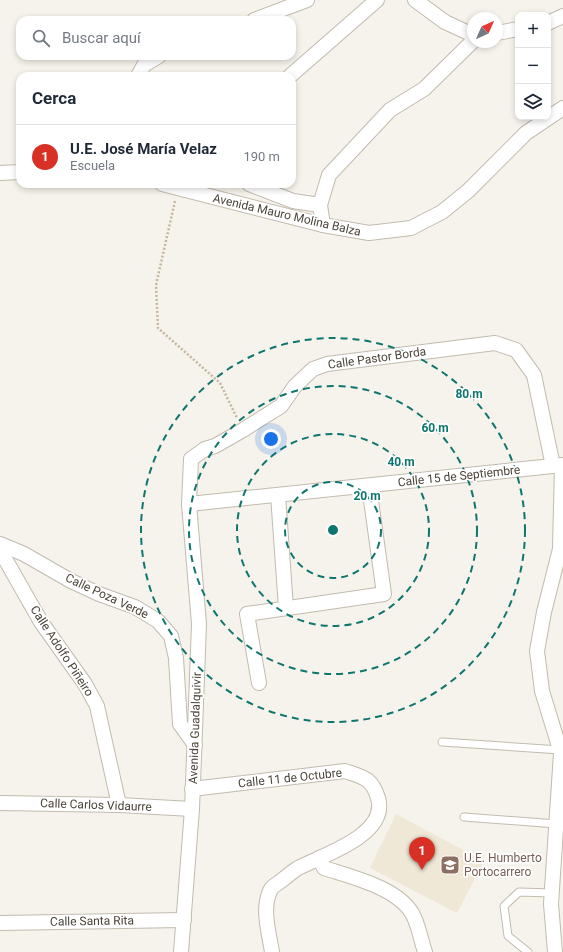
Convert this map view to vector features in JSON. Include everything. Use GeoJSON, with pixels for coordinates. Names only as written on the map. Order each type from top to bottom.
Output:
{"type":"FeatureCollection","features":[{"type":"Feature","properties":{"kind":"street"},"geometry":{"type":"LineString","coordinates":[[265,16],[307,0]]}},
{"type":"Feature","properties":{"kind":"street"},"geometry":{"type":"LineString","coordinates":[[295,72],[377,0]]}},
{"type":"Feature","properties":{"kind":"street"},"geometry":{"type":"LineString","coordinates":[[416,0],[445,22],[467,32]]}},
{"type":"Feature","properties":{"kind":"street"},"geometry":{"type":"LineString","coordinates":[[551,22],[563,16]]}},
{"type":"Feature","properties":{"kind":"street"},"geometry":{"type":"LineString","coordinates":[[503,32],[515,30]]}},
{"type":"Feature","properties":{"kind":"street"},"geometry":{"type":"LineString","coordinates":[[323,225],[320,205],[330,175],[374,124],[390,110],[424,89],[467,47]]}},
{"type":"Feature","properties":{"kind":"street"},"geometry":{"type":"LineString","coordinates":[[140,72],[144,65],[152,60]]}},
{"type":"Feature","properties":{"kind":"street","name":"Avenida Mauro Molina Balza"},"geometry":{"type":"LineString","coordinates":[[174,188],[323,225],[369,233],[412,228],[442,212],[468,191],[526,133],[563,108]]}},
{"type":"Feature","properties":{"kind":"street"},"geometry":{"type":"LineString","coordinates":[[0,173],[16,172]]}},
{"type":"Feature","properties":{"kind":"street"},"geometry":{"type":"LineString","coordinates":[[259,188],[293,201],[320,205]]}},
{"type":"Feature","properties":{"kind":"street","name":"Calle Pastor Borda"},"geometry":{"type":"LineString","coordinates":[[189,504],[191,459],[205,449],[215,446],[281,406],[295,386],[313,369],[327,364],[495,343],[516,350],[534,375],[559,465],[560,548],[544,612],[537,651],[542,692],[560,750],[557,824],[551,904],[556,952]]}},
{"type":"Feature","properties":{"kind":"street","name":"Calle 15 de Septiembre"},"geometry":{"type":"LineString","coordinates":[[189,504],[559,465]]}},
{"type":"Feature","properties":{"kind":"street"},"geometry":{"type":"LineString","coordinates":[[258,683],[247,614],[384,594],[368,486]]}},
{"type":"Feature","properties":{"kind":"street"},"geometry":{"type":"LineString","coordinates":[[278,495],[286,608]]}},
{"type":"Feature","properties":{"kind":"street","name":"Avenida Guadalquivir"},"geometry":{"type":"LineString","coordinates":[[181,952],[192,809],[199,624],[189,504]]}},
{"type":"Feature","properties":{"kind":"street","name":"Calle Poza Verde"},"geometry":{"type":"LineString","coordinates":[[0,544],[24,554],[71,581],[99,594],[135,607],[158,621],[171,636],[176,658],[180,724],[195,745]]}},
{"type":"Feature","properties":{"kind":"street","name":"Calle Adolfo Piñeiro"},"geometry":{"type":"LineString","coordinates":[[0,550],[41,622],[85,684],[97,706],[119,805]]}},
{"type":"Feature","properties":{"kind":"street","name":"Calle 11 de Octubre"},"geometry":{"type":"LineString","coordinates":[[192,789],[345,771],[362,776],[375,786],[380,803],[377,819],[366,832],[350,843],[296,869],[272,889],[266,909],[272,952]]}},
{"type":"Feature","properties":{"kind":"street","name":"Calle Carlos Vidaurre"},"geometry":{"type":"LineString","coordinates":[[0,803],[119,805],[192,809]]}},
{"type":"Feature","properties":{"kind":"street"},"geometry":{"type":"LineString","coordinates":[[319,858],[324,868],[383,888],[404,903],[413,915],[425,952]]}},
{"type":"Feature","properties":{"kind":"street","name":"Calle Santa Rita"},"geometry":{"type":"LineString","coordinates":[[0,923],[184,920]]}},
{"type":"Feature","properties":{"kind":"lane"},"geometry":{"type":"LineString","coordinates":[[442,742],[560,750]]}},
{"type":"Feature","properties":{"kind":"lane"},"geometry":{"type":"LineString","coordinates":[[464,817],[557,824]]}},
{"type":"Feature","properties":{"kind":"lane"},"geometry":{"type":"LineString","coordinates":[[528,952],[508,936],[504,906],[519,892],[552,892]]}},
{"type":"Feature","properties":{"kind":"path"},"geometry":{"type":"LineString","coordinates":[[177,189],[156,285],[158,328],[220,383],[243,430]]}},
{"type":"Feature","properties":{"kind":"shaded area"},"geometry":{"type":"Polygon","coordinates":[[[396,814],[484,861],[457,913],[370,868],[396,814]]]}},
{"type":"Feature","properties":{"kind":"place","name":"U.E. Humberto Portocarrero"},"geometry":{"type":"Point","coordinates":[450,865]}},
{"type":"Feature","properties":{"kind":"place","name":"U.E. José María Velaz"},"geometry":{"type":"Point","coordinates":[422,870]}}]}
